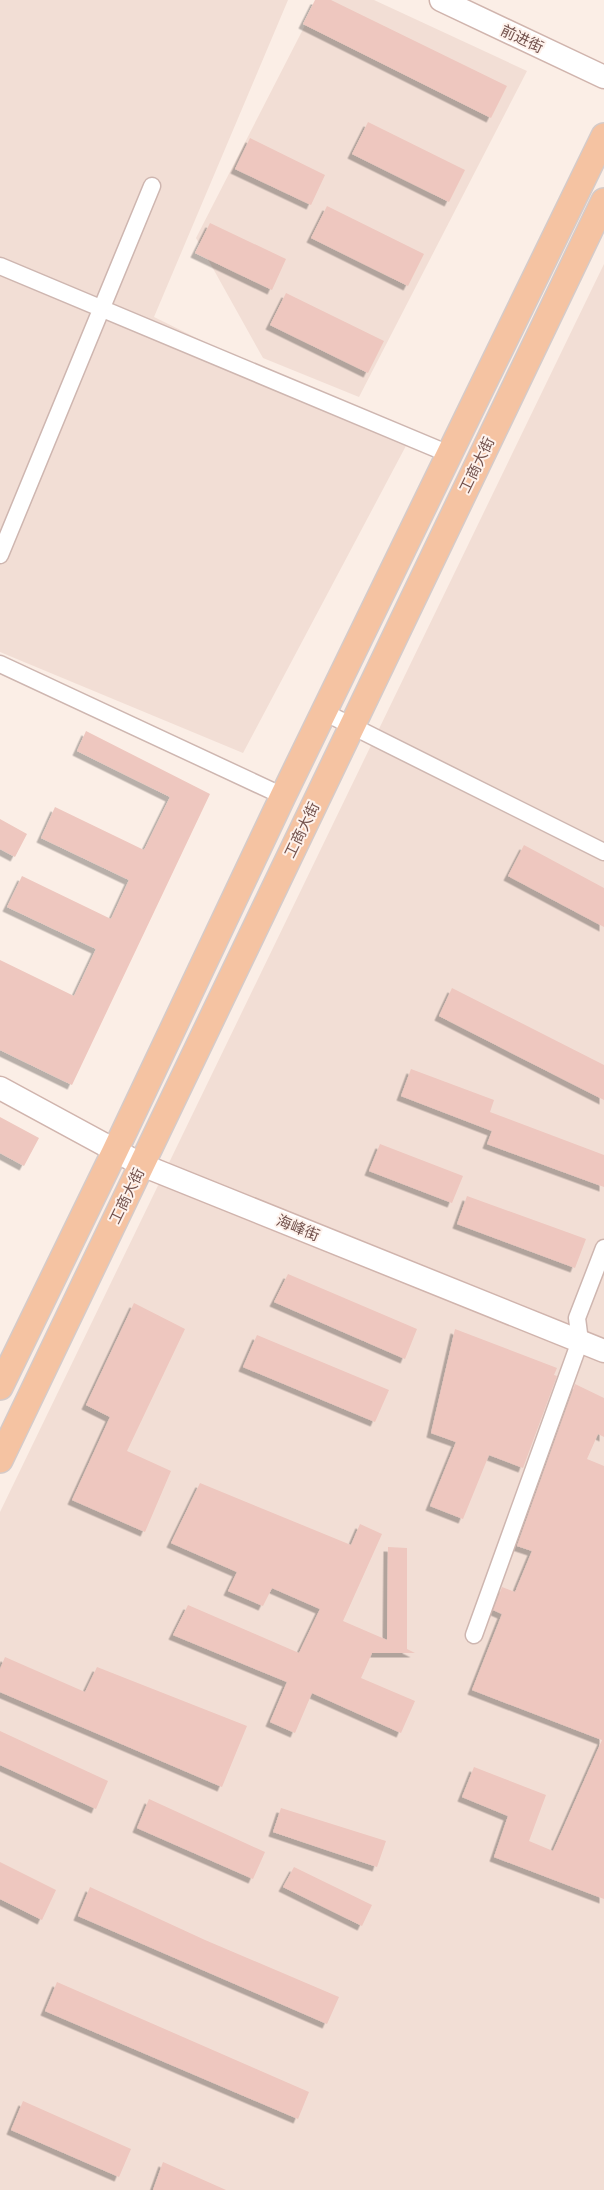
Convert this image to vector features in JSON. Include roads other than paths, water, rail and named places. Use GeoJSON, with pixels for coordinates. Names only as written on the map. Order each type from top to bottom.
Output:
{"type":"FeatureCollection","features":[{"type":"Feature","properties":{"kind":"main road","name":"工商大街"},"geometry":{"type":"LineString","coordinates":[[0,1387],[115,1151],[283,796],[604,136]]}},
{"type":"Feature","properties":{"kind":"main road","name":"工商大街"},"geometry":{"type":"LineString","coordinates":[[0,1460],[604,201]]}},
{"type":"Feature","properties":{"kind":"street","name":"前进街"},"geometry":{"type":"LineString","coordinates":[[441,0],[604,78]]}},
{"type":"Feature","properties":{"kind":"street"},"geometry":{"type":"LineString","coordinates":[[0,555],[152,186]]}},
{"type":"Feature","properties":{"kind":"street"},"geometry":{"type":"LineString","coordinates":[[0,266],[449,454]]}},
{"type":"Feature","properties":{"kind":"street"},"geometry":{"type":"LineString","coordinates":[[0,664],[283,796]]}},
{"type":"Feature","properties":{"kind":"street"},"geometry":{"type":"LineString","coordinates":[[324,712],[604,852]]}},
{"type":"Feature","properties":{"kind":"street","name":"海峰街"},"geometry":{"type":"LineString","coordinates":[[0,1088],[142,1165],[604,1351]]}},
{"type":"Feature","properties":{"kind":"street"},"geometry":{"type":"LineString","coordinates":[[474,1635],[580,1341],[577,1318],[604,1248]]}}]}
